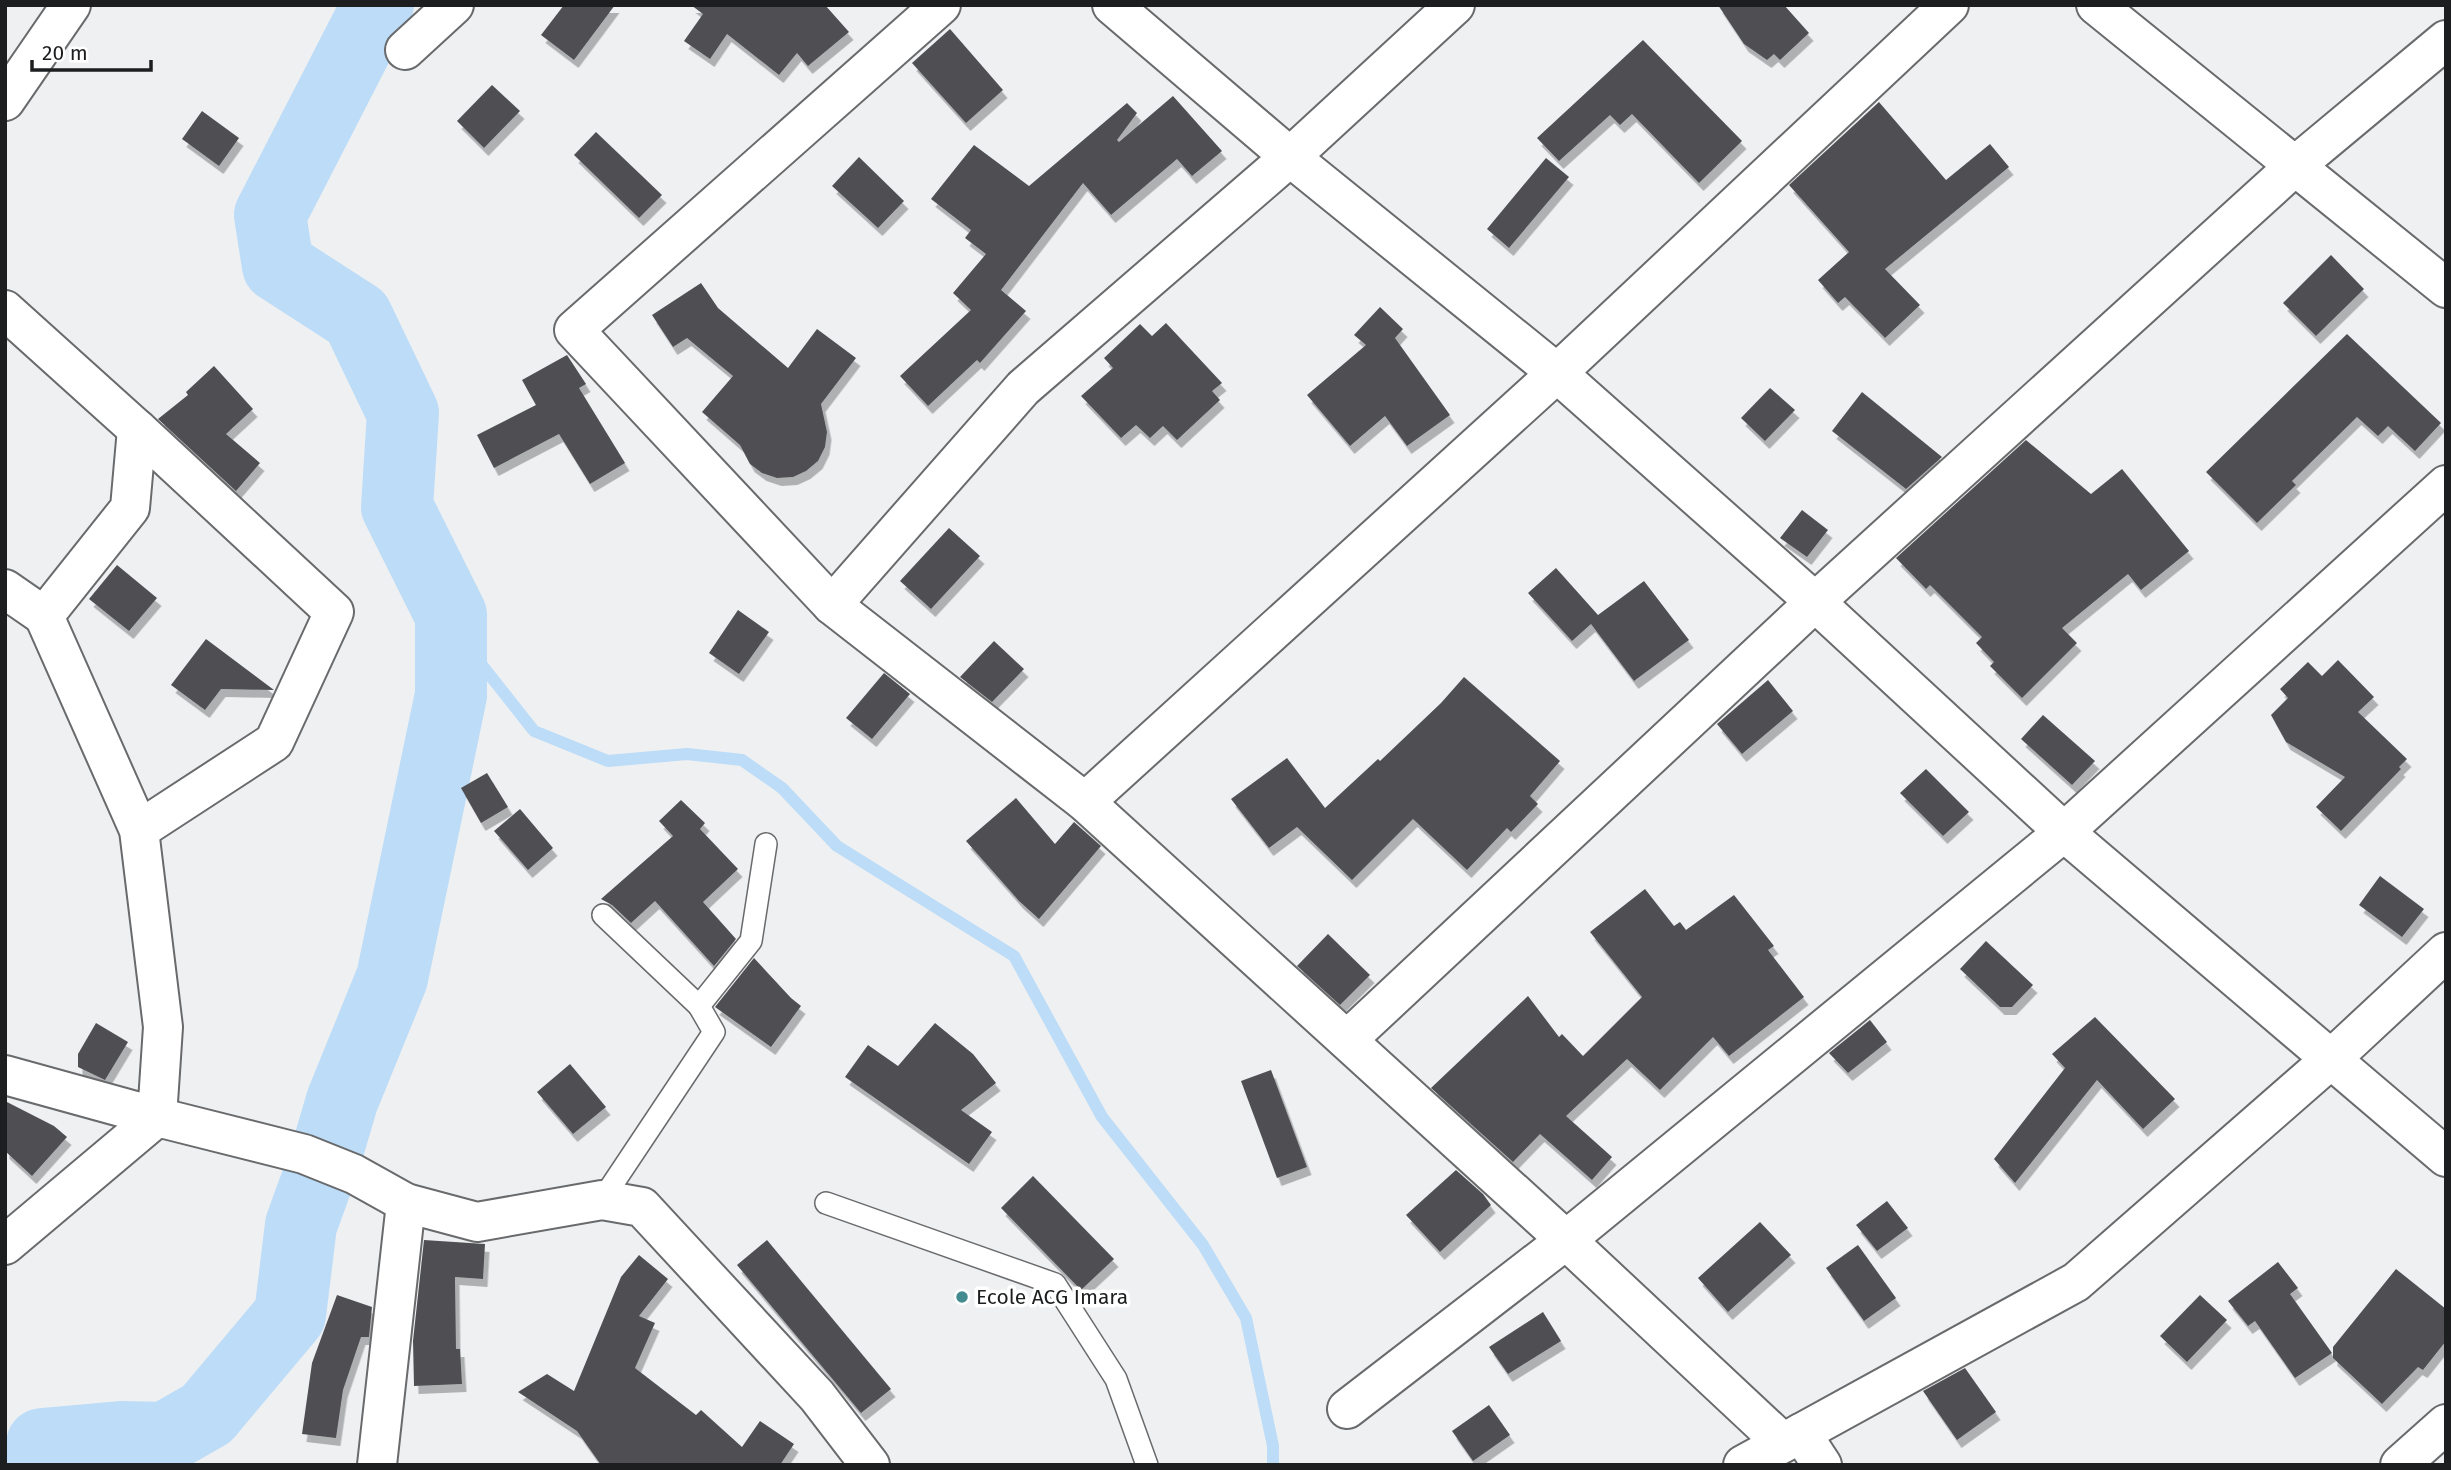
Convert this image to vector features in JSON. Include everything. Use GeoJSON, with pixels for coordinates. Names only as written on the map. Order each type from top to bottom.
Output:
{"type":"FeatureCollection","features":[{"type":"Feature","properties":{"kind":"street"},"geometry":{"type":"LineString","coordinates":[[5,101],[71,5]]}},
{"type":"Feature","properties":{"kind":"street"},"geometry":{"type":"LineString","coordinates":[[405,50],[454,5]]}},
{"type":"Feature","properties":{"kind":"street"},"geometry":{"type":"LineString","coordinates":[[941,5],[574,330],[832,605],[1085,802],[1566,1240],[1822,1465]]}},
{"type":"Feature","properties":{"kind":"street"},"geometry":{"type":"LineString","coordinates":[[1112,5],[1290,158],[1557,373],[1815,602],[2064,832],[2446,1157]]}},
{"type":"Feature","properties":{"kind":"street"},"geometry":{"type":"LineString","coordinates":[[832,605],[1023,388],[1290,158],[1455,5]]}},
{"type":"Feature","properties":{"kind":"street"},"geometry":{"type":"LineString","coordinates":[[1085,802],[1557,373],[1950,5]]}},
{"type":"Feature","properties":{"kind":"street"},"geometry":{"type":"LineString","coordinates":[[2096,5],[2446,288]]}},
{"type":"Feature","properties":{"kind":"street"},"geometry":{"type":"LineString","coordinates":[[1346,1040],[1815,602],[2296,165],[2446,40]]}},
{"type":"Feature","properties":{"kind":"street"},"geometry":{"type":"LineString","coordinates":[[5,310],[334,612],[274,742],[139,830]]}},
{"type":"Feature","properties":{"kind":"street"},"geometry":{"type":"LineString","coordinates":[[44,616],[130,508],[137,429]]}},
{"type":"Feature","properties":{"kind":"street"},"geometry":{"type":"LineString","coordinates":[[1347,1409],[1566,1240],[2064,832],[2446,485]]}},
{"type":"Feature","properties":{"kind":"street"},"geometry":{"type":"LineString","coordinates":[[5,589],[44,616],[139,830],[163,1027],[157,1117],[5,1245]]}},
{"type":"Feature","properties":{"kind":"street"},"geometry":{"type":"LineString","coordinates":[[1743,1465],[2076,1282],[2330,1060],[2446,953]]}},
{"type":"Feature","properties":{"kind":"street"},"geometry":{"type":"LineString","coordinates":[[5,1075],[304,1154],[354,1174],[406,1203],[477,1222],[601,1200],[642,1207],[817,1396],[870,1465]]}},
{"type":"Feature","properties":{"kind":"street"},"geometry":{"type":"LineString","coordinates":[[377,1465],[406,1203]]}},
{"type":"Feature","properties":{"kind":"street"},"geometry":{"type":"LineString","coordinates":[[2400,1465],[2446,1424]]}},
{"type":"Feature","properties":{"kind":"lane"},"geometry":{"type":"LineString","coordinates":[[699,1006],[751,941],[766,844]]}},
{"type":"Feature","properties":{"kind":"lane"},"geometry":{"type":"LineString","coordinates":[[601,1200],[714,1032],[699,1006],[603,915]]}},
{"type":"Feature","properties":{"kind":"lane"},"geometry":{"type":"LineString","coordinates":[[826,1203],[1055,1284],[1116,1379],[1147,1465]]}},
{"type":"Feature","properties":{"kind":"building"},"geometry":{"type":"Polygon","coordinates":[[[564,5],[615,5],[574,60],[541,35],[564,5]]]}},
{"type":"Feature","properties":{"kind":"building"},"geometry":{"type":"Polygon","coordinates":[[[691,5],[825,5],[849,32],[808,66],[797,53],[779,75],[727,34],[710,59],[684,41],[703,14],[691,5]]]}},
{"type":"Feature","properties":{"kind":"building"},"geometry":{"type":"Polygon","coordinates":[[[1718,5],[1784,5],[1809,33],[1780,60],[1774,54],[1767,60],[1744,44],[1718,5]]]}},
{"type":"Feature","properties":{"kind":"building"},"geometry":{"type":"Polygon","coordinates":[[[950,29],[1003,90],[966,123],[912,63],[950,29]]]}},
{"type":"Feature","properties":{"kind":"building"},"geometry":{"type":"Polygon","coordinates":[[[1643,40],[1742,141],[1699,183],[1632,114],[1620,125],[1610,115],[1559,161],[1537,138],[1643,40]]]}},
{"type":"Feature","properties":{"kind":"building"},"geometry":{"type":"Polygon","coordinates":[[[492,85],[520,111],[484,148],[457,121],[492,85]]]}},
{"type":"Feature","properties":{"kind":"building"},"geometry":{"type":"Polygon","coordinates":[[[1173,96],[1222,151],[1192,176],[1177,159],[1111,215],[1083,183],[1001,290],[1026,311],[980,363],[977,360],[928,406],[900,376],[971,310],[953,293],[986,254],[965,238],[971,230],[931,199],[974,145],[1029,186],[1127,103],[1137,113],[1117,140],[1119,142],[1173,96]]]}},
{"type":"Feature","properties":{"kind":"building"},"geometry":{"type":"Polygon","coordinates":[[[1879,102],[1946,180],[1990,144],[2009,167],[1885,269],[1920,305],[1885,338],[1845,297],[1838,303],[1818,280],[1849,252],[1789,185],[1879,102]]]}},
{"type":"Feature","properties":{"kind":"building"},"geometry":{"type":"Polygon","coordinates":[[[202,111],[239,138],[219,166],[182,139],[202,111]]]}},
{"type":"Feature","properties":{"kind":"building"},"geometry":{"type":"Polygon","coordinates":[[[596,132],[662,195],[639,218],[574,155],[596,132]]]}},
{"type":"Feature","properties":{"kind":"building"},"geometry":{"type":"Polygon","coordinates":[[[859,157],[904,201],[878,228],[832,186],[859,157]]]}},
{"type":"Feature","properties":{"kind":"building"},"geometry":{"type":"Polygon","coordinates":[[[1546,158],[1569,177],[1509,248],[1487,229],[1546,158]]]}},
{"type":"Feature","properties":{"kind":"building"},"geometry":{"type":"Polygon","coordinates":[[[2331,255],[2364,289],[2316,336],[2283,303],[2331,255]]]}},
{"type":"Feature","properties":{"kind":"building"},"geometry":{"type":"Polygon","coordinates":[[[701,283],[718,308],[788,368],[817,329],[856,358],[821,404],[827,432],[825,447],[818,461],[806,471],[793,477],[777,478],[762,473],[750,464],[740,445],[702,412],[733,376],[687,338],[673,347],[652,315],[701,283]]]}},
{"type":"Feature","properties":{"kind":"building"},"geometry":{"type":"Polygon","coordinates":[[[1380,307],[1403,329],[1395,338],[1450,415],[1407,446],[1385,416],[1350,446],[1307,395],[1366,345],[1354,335],[1380,307]]]}},
{"type":"Feature","properties":{"kind":"building"},"geometry":{"type":"Polygon","coordinates":[[[1166,323],[1222,383],[1212,391],[1220,400],[1177,440],[1163,426],[1150,438],[1136,425],[1121,438],[1081,396],[1113,368],[1104,358],[1140,324],[1152,336],[1166,323]]]}},
{"type":"Feature","properties":{"kind":"building"},"geometry":{"type":"Polygon","coordinates":[[[2347,334],[2441,423],[2415,451],[2388,426],[2378,436],[2357,417],[2292,481],[2296,485],[2257,523],[2206,472],[2347,334]]]}},
{"type":"Feature","properties":{"kind":"building"},"geometry":{"type":"Polygon","coordinates":[[[567,355],[586,384],[579,388],[625,463],[590,484],[559,434],[494,468],[477,435],[536,405],[522,380],[567,355]]]}},
{"type":"Feature","properties":{"kind":"building"},"geometry":{"type":"Polygon","coordinates":[[[214,366],[253,409],[226,434],[260,463],[236,491],[158,419],[188,395],[186,392],[214,366]]]}},
{"type":"Feature","properties":{"kind":"building"},"geometry":{"type":"Polygon","coordinates":[[[1770,388],[1795,410],[1765,441],[1741,418],[1770,388]]]}},
{"type":"Feature","properties":{"kind":"building"},"geometry":{"type":"Polygon","coordinates":[[[1862,392],[1942,457],[1906,489],[1832,431],[1862,392]]]}},
{"type":"Feature","properties":{"kind":"building"},"geometry":{"type":"Polygon","coordinates":[[[2026,440],[2091,494],[2122,469],[2189,551],[2141,590],[2128,574],[2062,628],[2077,643],[2022,698],[1990,666],[1994,662],[1976,643],[1982,637],[1930,585],[1926,589],[1896,558],[2026,440]]]}},
{"type":"Feature","properties":{"kind":"building"},"geometry":{"type":"Polygon","coordinates":[[[1802,510],[1828,530],[1807,557],[1780,538],[1802,510]]]}},
{"type":"Feature","properties":{"kind":"building"},"geometry":{"type":"Polygon","coordinates":[[[949,528],[980,556],[931,609],[900,581],[949,528]]]}},
{"type":"Feature","properties":{"kind":"building"},"geometry":{"type":"Polygon","coordinates":[[[117,565],[157,598],[129,631],[89,599],[117,565]]]}},
{"type":"Feature","properties":{"kind":"building"},"geometry":{"type":"Polygon","coordinates":[[[1556,568],[1598,615],[1644,581],[1689,640],[1634,681],[1591,624],[1572,641],[1528,593],[1556,568]]]}},
{"type":"Feature","properties":{"kind":"building"},"geometry":{"type":"Polygon","coordinates":[[[738,610],[769,632],[739,674],[709,653],[738,610]]]}},
{"type":"Feature","properties":{"kind":"building"},"geometry":{"type":"Polygon","coordinates":[[[206,639],[274,690],[221,689],[205,710],[171,685],[206,639]]]}},
{"type":"Feature","properties":{"kind":"building"},"geometry":{"type":"Polygon","coordinates":[[[994,641],[1024,669],[992,702],[960,677],[994,641]]]}},
{"type":"Feature","properties":{"kind":"building"},"geometry":{"type":"Polygon","coordinates":[[[2338,660],[2374,697],[2358,712],[2407,759],[2399,767],[2401,769],[2341,831],[2316,807],[2345,777],[2286,742],[2271,715],[2288,698],[2280,689],[2308,662],[2322,676],[2338,660]]]}},
{"type":"Feature","properties":{"kind":"building"},"geometry":{"type":"Polygon","coordinates":[[[884,673],[910,694],[872,739],[846,718],[884,673]]]}},
{"type":"Feature","properties":{"kind":"building"},"geometry":{"type":"Polygon","coordinates":[[[1464,677],[1560,761],[1530,796],[1538,804],[1511,832],[1507,828],[1467,870],[1413,819],[1352,880],[1297,827],[1269,848],[1231,799],[1287,758],[1325,808],[1378,759],[1380,761],[1441,703],[1464,677]]]}},
{"type":"Feature","properties":{"kind":"building"},"geometry":{"type":"Polygon","coordinates":[[[1768,680],[1793,711],[1742,754],[1717,724],[1768,680]]]}},
{"type":"Feature","properties":{"kind":"building"},"geometry":{"type":"Polygon","coordinates":[[[2043,715],[2095,761],[2072,785],[2021,739],[2043,715]]]}},
{"type":"Feature","properties":{"kind":"building"},"geometry":{"type":"Polygon","coordinates":[[[1926,769],[1969,812],[1943,836],[1900,793],[1926,769]]]}},
{"type":"Feature","properties":{"kind":"building"},"geometry":{"type":"Polygon","coordinates":[[[487,773],[508,807],[481,823],[461,788],[487,773]]]}},
{"type":"Feature","properties":{"kind":"building"},"geometry":{"type":"Polygon","coordinates":[[[1016,798],[1055,844],[1074,822],[1101,846],[1039,919],[1019,901],[966,841],[1016,798]]]}},
{"type":"Feature","properties":{"kind":"building"},"geometry":{"type":"Polygon","coordinates":[[[681,800],[705,823],[700,829],[738,869],[703,902],[736,939],[714,966],[655,901],[631,923],[612,905],[601,899],[673,836],[659,821],[681,800]]]}},
{"type":"Feature","properties":{"kind":"building"},"geometry":{"type":"Polygon","coordinates":[[[520,809],[553,848],[528,870],[494,831],[520,809]]]}},
{"type":"Feature","properties":{"kind":"building"},"geometry":{"type":"Polygon","coordinates":[[[2380,876],[2424,909],[2402,937],[2359,905],[2380,876]]]}},
{"type":"Feature","properties":{"kind":"building"},"geometry":{"type":"Polygon","coordinates":[[[1645,889],[1674,926],[1680,922],[1686,930],[1734,895],[1774,946],[1768,950],[1804,997],[1729,1056],[1713,1037],[1660,1090],[1627,1059],[1566,1116],[1612,1157],[1592,1180],[1540,1134],[1513,1162],[1431,1088],[1528,996],[1559,1037],[1562,1034],[1583,1056],[1642,997],[1590,932],[1645,889]]]}},
{"type":"Feature","properties":{"kind":"building"},"geometry":{"type":"Polygon","coordinates":[[[1328,934],[1370,975],[1340,1005],[1297,966],[1328,934]]]}},
{"type":"Feature","properties":{"kind":"building"},"geometry":{"type":"Polygon","coordinates":[[[1986,941],[2033,985],[2012,1007],[2000,1007],[1960,969],[1986,941]]]}},
{"type":"Feature","properties":{"kind":"building"},"geometry":{"type":"Polygon","coordinates":[[[754,958],[801,1006],[771,1047],[715,1007],[754,958]]]}},
{"type":"Feature","properties":{"kind":"building"},"geometry":{"type":"Polygon","coordinates":[[[2095,1017],[2175,1099],[2143,1129],[2097,1080],[2015,1183],[1994,1159],[2065,1068],[2052,1054],[2095,1017]]]}},
{"type":"Feature","properties":{"kind":"building"},"geometry":{"type":"Polygon","coordinates":[[[1870,1020],[1887,1042],[1848,1073],[1829,1053],[1870,1020]]]}},
{"type":"Feature","properties":{"kind":"building"},"geometry":{"type":"Polygon","coordinates":[[[96,1023],[128,1042],[105,1080],[78,1067],[78,1054],[96,1023]]]}},
{"type":"Feature","properties":{"kind":"building"},"geometry":{"type":"Polygon","coordinates":[[[935,1023],[973,1054],[996,1083],[961,1110],[992,1132],[969,1164],[845,1077],[868,1045],[898,1066],[935,1023]]]}},
{"type":"Feature","properties":{"kind":"building"},"geometry":{"type":"Polygon","coordinates":[[[570,1064],[606,1107],[573,1134],[537,1092],[570,1064]]]}},
{"type":"Feature","properties":{"kind":"building"},"geometry":{"type":"Polygon","coordinates":[[[1271,1070],[1307,1167],[1277,1178],[1241,1081],[1271,1070]]]}},
{"type":"Feature","properties":{"kind":"building"},"geometry":{"type":"Polygon","coordinates":[[[5,1101],[54,1126],[67,1137],[32,1176],[5,1151],[5,1101]]]}},
{"type":"Feature","properties":{"kind":"building"},"geometry":{"type":"Polygon","coordinates":[[[1456,1170],[1483,1194],[1491,1205],[1440,1252],[1406,1215],[1456,1170]]]}},
{"type":"Feature","properties":{"kind":"building"},"geometry":{"type":"Polygon","coordinates":[[[1033,1176],[1114,1259],[1081,1290],[1001,1208],[1033,1176]]]}},
{"type":"Feature","properties":{"kind":"building"},"geometry":{"type":"Polygon","coordinates":[[[1887,1201],[1908,1228],[1877,1251],[1856,1225],[1887,1201]]]}},
{"type":"Feature","properties":{"kind":"building"},"geometry":{"type":"Polygon","coordinates":[[[1760,1222],[1791,1255],[1728,1312],[1698,1278],[1760,1222]]]}},
{"type":"Feature","properties":{"kind":"building"},"geometry":{"type":"Polygon","coordinates":[[[424,1240],[485,1244],[483,1279],[455,1277],[456,1349],[460,1349],[462,1384],[414,1386],[413,1341],[424,1240]]]}},
{"type":"Feature","properties":{"kind":"building"},"geometry":{"type":"Polygon","coordinates":[[[767,1240],[891,1389],[861,1413],[737,1265],[767,1240]]]}},
{"type":"Feature","properties":{"kind":"building"},"geometry":{"type":"Polygon","coordinates":[[[1858,1245],[1896,1298],[1864,1321],[1826,1268],[1858,1245]]]}},
{"type":"Feature","properties":{"kind":"building"},"geometry":{"type":"Polygon","coordinates":[[[639,1255],[668,1279],[639,1316],[655,1323],[635,1368],[696,1415],[701,1410],[742,1447],[760,1421],[794,1444],[780,1465],[601,1465],[577,1431],[518,1392],[547,1374],[574,1391],[621,1277],[639,1255]]]}},
{"type":"Feature","properties":{"kind":"building"},"geometry":{"type":"Polygon","coordinates":[[[2278,1262],[2298,1288],[2290,1294],[2332,1353],[2295,1378],[2255,1321],[2248,1326],[2228,1301],[2278,1262]]]}},
{"type":"Feature","properties":{"kind":"building"},"geometry":{"type":"Polygon","coordinates":[[[2396,1269],[2446,1309],[2446,1341],[2423,1370],[2418,1367],[2382,1404],[2333,1358],[2333,1347],[2396,1269]]]}},
{"type":"Feature","properties":{"kind":"building"},"geometry":{"type":"Polygon","coordinates":[[[337,1295],[372,1307],[369,1337],[361,1337],[343,1390],[336,1438],[302,1434],[312,1363],[337,1295]]]}},
{"type":"Feature","properties":{"kind":"building"},"geometry":{"type":"Polygon","coordinates":[[[2200,1295],[2227,1320],[2187,1362],[2160,1336],[2200,1295]]]}},
{"type":"Feature","properties":{"kind":"building"},"geometry":{"type":"Polygon","coordinates":[[[1543,1312],[1561,1341],[1508,1374],[1489,1347],[1543,1312]]]}},
{"type":"Feature","properties":{"kind":"building"},"geometry":{"type":"Polygon","coordinates":[[[1965,1368],[1996,1412],[1957,1440],[1923,1391],[1965,1368]]]}},
{"type":"Feature","properties":{"kind":"building"},"geometry":{"type":"Polygon","coordinates":[[[1489,1405],[1510,1435],[1473,1461],[1452,1431],[1489,1405]]]}},
{"type":"Feature","properties":{"kind":"waterway"},"geometry":{"type":"LineString","coordinates":[[43,1465],[42,1444],[121,1437],[165,1438],[207,1414],[290,1315],[301,1225],[342,1101],[392,978],[451,695],[451,615],[397,507],[403,413],[357,317],[278,266],[270,215],[378,5]]}},
{"type":"Feature","properties":{"kind":"waterway"},"geometry":{"type":"LineString","coordinates":[[451,615],[481,664],[534,731],[608,761],[687,754],[742,760],[782,788],[837,846],[1014,956],[1102,1117],[1203,1245],[1246,1318],[1273,1446],[1273,1465]]}},
{"type":"Feature","properties":{"kind":"place","name":"Ecole ACG Imara"},"geometry":{"type":"Point","coordinates":[962,1297]}}]}
